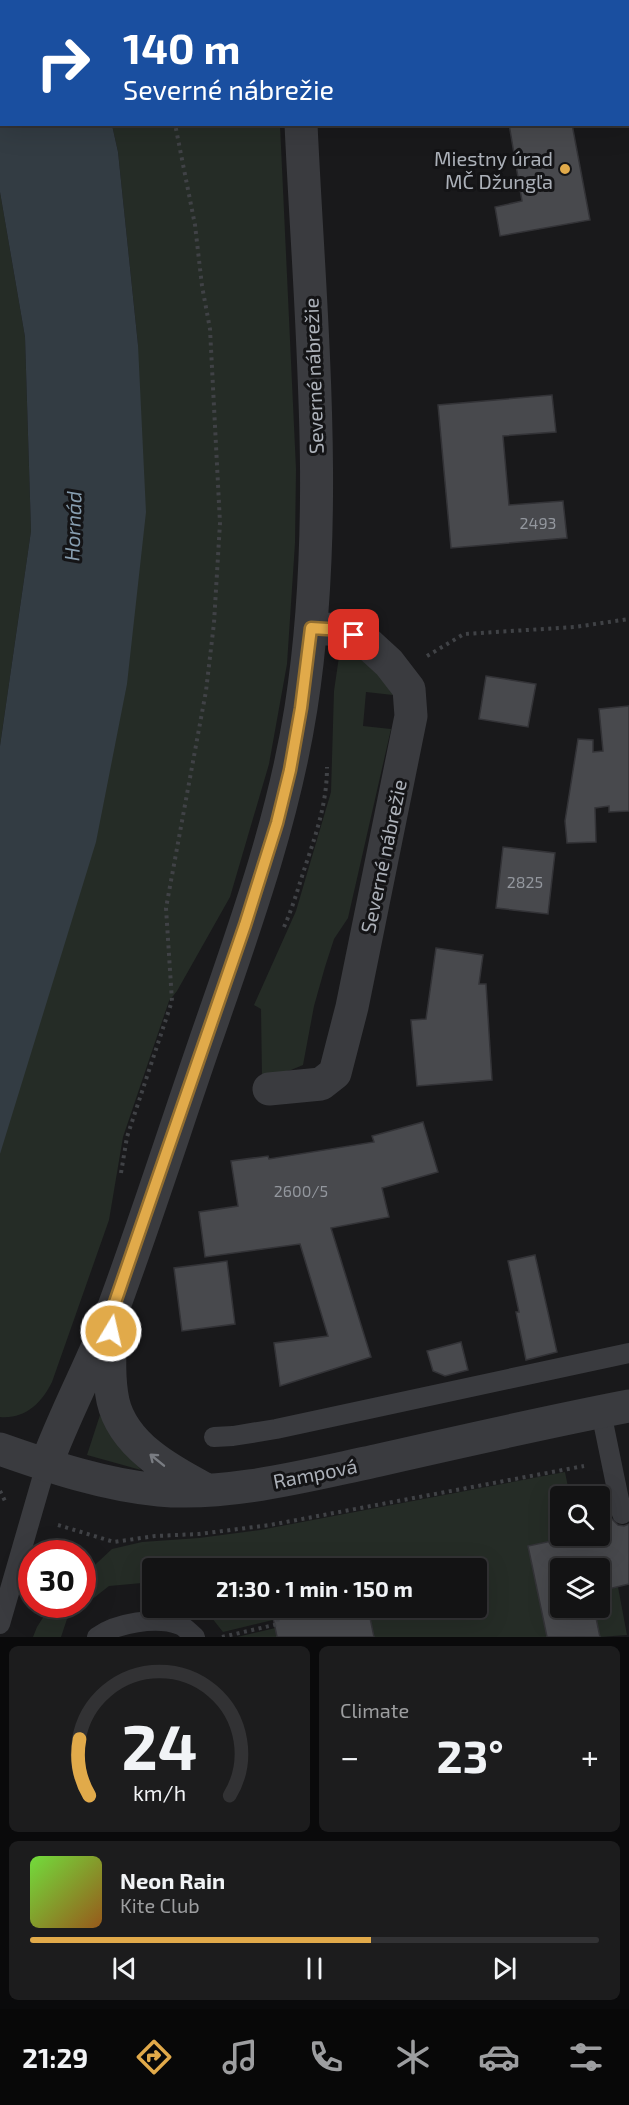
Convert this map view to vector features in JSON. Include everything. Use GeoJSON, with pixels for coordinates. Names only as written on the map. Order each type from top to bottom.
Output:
{"type":"FeatureCollection","features":[{"type":"Feature","properties":{"kind":"street","name":"Severné nábrežie"},"geometry":{"type":"LineString","coordinates":[[46,1465],[60,1427],[111,1314],[241,936],[277,823],[290,770],[311,628],[317,503],[301,126]]}},
{"type":"Feature","properties":{"kind":"street","name":"Severné nábrežie"},"geometry":{"type":"LineString","coordinates":[[269,1089],[321,1084],[336,1073],[352,1007],[411,716],[409,689],[389,663],[365,641],[343,630],[311,628]]}},
{"type":"Feature","properties":{"kind":"street"},"geometry":{"type":"LineString","coordinates":[[111,1314],[111,1388],[119,1417],[130,1434],[161,1464],[207,1490]]}},
{"type":"Feature","properties":{"kind":"street","name":"Rampová"},"geometry":{"type":"LineString","coordinates":[[0,1449],[46,1465],[106,1481],[159,1490],[207,1490],[281,1481],[615,1409]]}},
{"type":"Feature","properties":{"kind":"lane"},"geometry":{"type":"LineString","coordinates":[[214,1437],[276,1430],[629,1353]]}},
{"type":"Feature","properties":{"kind":"lane"},"geometry":{"type":"LineString","coordinates":[[615,1409],[622,1514]]}},
{"type":"Feature","properties":{"kind":"lane"},"geometry":{"type":"LineString","coordinates":[[0,1624],[46,1465]]}},
{"type":"Feature","properties":{"kind":"lane"},"geometry":{"type":"LineString","coordinates":[[98,1637],[105,1631],[138,1622],[156,1621],[180,1625],[195,1637]]}},
{"type":"Feature","properties":{"kind":"path"},"geometry":{"type":"LineString","coordinates":[[172,1001],[166,908],[206,691],[214,623],[220,523],[210,330],[195,225],[175,126]]}},
{"type":"Feature","properties":{"kind":"path"},"geometry":{"type":"LineString","coordinates":[[426,656],[464,634],[575,627],[629,619]]}},
{"type":"Feature","properties":{"kind":"path"},"geometry":{"type":"LineString","coordinates":[[280,934],[290,912],[327,793],[328,761]]}},
{"type":"Feature","properties":{"kind":"path"},"geometry":{"type":"LineString","coordinates":[[222,1637],[278,1624],[277,1618]]}},
{"type":"Feature","properties":{"kind":"shaded area"},"geometry":{"type":"Polygon","coordinates":[[[112,126],[280,126],[296,469],[295,543],[287,664],[269,764],[230,897],[177,991],[169,1001],[123,1137],[109,1220],[52,1382],[43,1397],[31,1409],[25,1413],[0,1417],[0,1142],[138,345],[118,152],[112,126]]]}},
{"type":"Feature","properties":{"kind":"shaded area"},"geometry":{"type":"Polygon","coordinates":[[[0,192],[25,337],[31,531],[0,746],[0,192]]]}},
{"type":"Feature","properties":{"kind":"shaded area"},"geometry":{"type":"Polygon","coordinates":[[[341,643],[376,669],[393,695],[366,692],[363,726],[391,729],[348,918],[334,939],[325,967],[314,1006],[303,1065],[262,1077],[261,1009],[254,1005],[296,911],[331,792],[334,691],[341,643]]]}},
{"type":"Feature","properties":{"kind":"shaded area"},"geometry":{"type":"Polygon","coordinates":[[[100,1415],[117,1443],[141,1470],[87,1455],[100,1415]]]}},
{"type":"Feature","properties":{"kind":"shaded area"},"geometry":{"type":"Polygon","coordinates":[[[565,1472],[568,1486],[550,1486],[550,1541],[528,1546],[547,1637],[374,1637],[370,1619],[292,1637],[237,1637],[284,1626],[285,1618],[487,1618],[487,1558],[142,1558],[142,1583],[109,1586],[96,1596],[96,1564],[112,1549],[142,1542],[260,1530],[565,1472]]]}},
{"type":"Feature","properties":{"kind":"shaded area"},"geometry":{"type":"Polygon","coordinates":[[[618,1587],[627,1635],[600,1637],[596,1618],[610,1618],[610,1589],[618,1587]]]}},
{"type":"Feature","properties":{"kind":"shaded area"},"geometry":{"type":"Polygon","coordinates":[[[43,1618],[68,1618],[61,1637],[33,1637],[43,1618]]]}},
{"type":"Feature","properties":{"kind":"shaded area"},"geometry":{"type":"Polygon","coordinates":[[[212,1618],[273,1618],[273,1620],[223,1632],[212,1618]]]}},
{"type":"Feature","properties":{"kind":"water","name":"Hornád"},"geometry":{"type":"Polygon","coordinates":[[[0,126],[112,126],[118,152],[138,345],[146,512],[127,684],[96,842],[0,1154],[0,746],[31,531],[25,337],[0,192],[0,126]]]}},
{"type":"Feature","properties":{"kind":"building"},"geometry":{"type":"Polygon","coordinates":[[[509,126],[572,126],[590,220],[500,236],[495,207],[522,201],[509,126]]]}},
{"type":"Feature","properties":{"kind":"building"},"geometry":{"type":"Polygon","coordinates":[[[552,395],[556,432],[503,436],[509,505],[563,501],[567,538],[451,548],[438,405],[552,395]]]}},
{"type":"Feature","properties":{"kind":"building"},"geometry":{"type":"Polygon","coordinates":[[[486,676],[536,684],[528,727],[479,719],[486,676]]]}},
{"type":"Feature","properties":{"kind":"building"},"geometry":{"type":"Polygon","coordinates":[[[629,706],[629,811],[609,812],[609,806],[595,808],[596,842],[567,843],[565,821],[578,739],[593,740],[593,752],[603,751],[599,709],[629,706]]]}},
{"type":"Feature","properties":{"kind":"building"},"geometry":{"type":"Polygon","coordinates":[[[503,847],[555,853],[548,914],[496,908],[503,847]]]}},
{"type":"Feature","properties":{"kind":"building"},"geometry":{"type":"Polygon","coordinates":[[[436,948],[483,955],[479,984],[486,984],[492,1080],[417,1086],[411,1020],[426,1019],[436,948]]]}},
{"type":"Feature","properties":{"kind":"building"},"geometry":{"type":"Polygon","coordinates":[[[423,1122],[438,1172],[382,1188],[389,1217],[331,1228],[371,1357],[280,1386],[274,1343],[328,1336],[300,1244],[205,1257],[199,1212],[238,1206],[231,1161],[268,1156],[269,1159],[374,1142],[372,1136],[423,1122]]]}},
{"type":"Feature","properties":{"kind":"building"},"geometry":{"type":"Polygon","coordinates":[[[535,1255],[557,1352],[526,1360],[508,1261],[535,1255]]]}},
{"type":"Feature","properties":{"kind":"building"},"geometry":{"type":"Polygon","coordinates":[[[227,1261],[235,1324],[182,1331],[174,1268],[227,1261]]]}},
{"type":"Feature","properties":{"kind":"building"},"geometry":{"type":"Polygon","coordinates":[[[461,1342],[468,1370],[445,1376],[433,1371],[427,1351],[461,1342]]]}},
{"type":"Feature","properties":{"kind":"building"},"geometry":{"type":"Polygon","coordinates":[[[610,1517],[618,1525],[629,1524],[629,1584],[610,1589],[610,1558],[550,1558],[550,1618],[596,1618],[600,1637],[547,1637],[528,1546],[550,1541],[550,1546],[610,1546],[610,1517]]]}},
{"type":"Feature","properties":{"kind":"building"},"geometry":{"type":"Polygon","coordinates":[[[273,1618],[370,1618],[374,1637],[277,1637],[273,1618]]]}},
{"type":"Feature","properties":{"kind":"place","name":"Miestny úrad MČ Džungľa"},"geometry":{"type":"Point","coordinates":[565,169]}},
{"type":"Feature","properties":{"kind":"route"},"geometry":{"type":"LineString","coordinates":[[111,1331],[111,1314],[245,925],[277,823],[290,770],[301,708],[311,628],[343,630],[354,635]]}}]}
